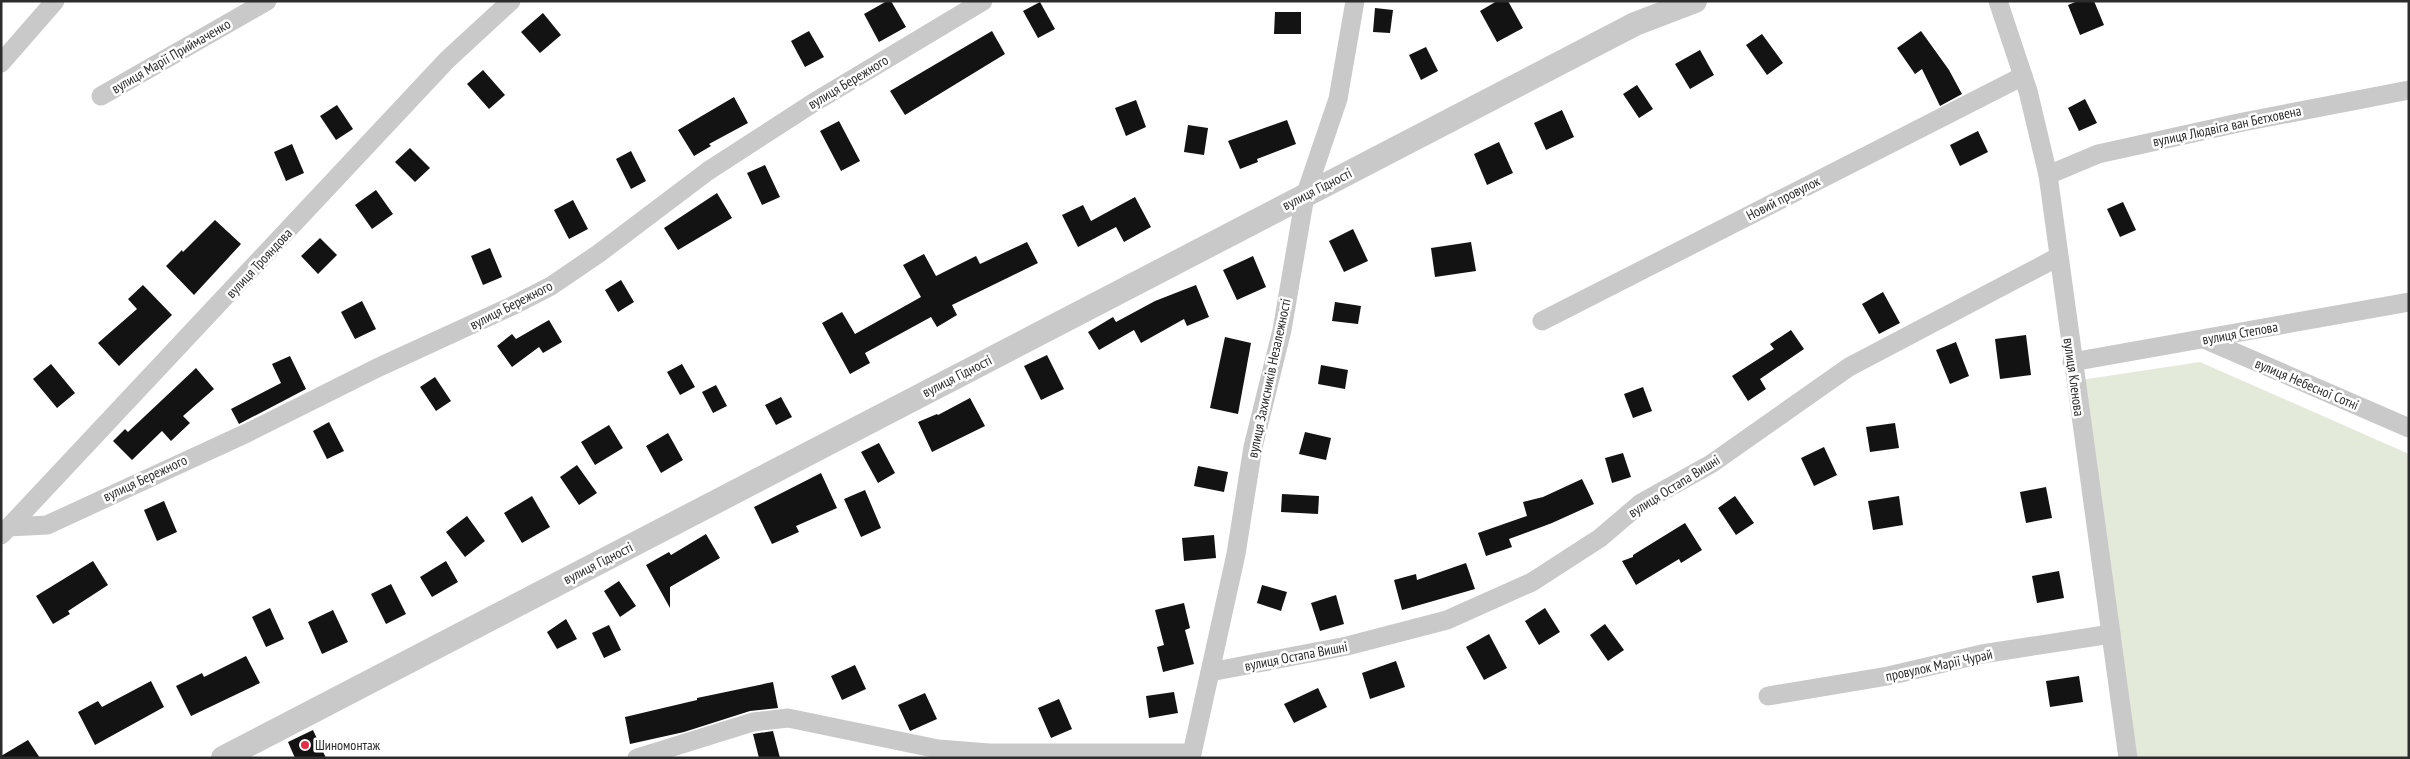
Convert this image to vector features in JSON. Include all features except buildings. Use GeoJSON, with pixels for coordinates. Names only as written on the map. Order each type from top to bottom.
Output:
{"type":"FeatureCollection","features":[{"type":"Feature","properties":{"kind":"street"},"geometry":{"type":"LineString","coordinates":[[1,64],[55,1]]}},
{"type":"Feature","properties":{"kind":"street","name":"вулиця Марії Приймаченко"},"geometry":{"type":"LineString","coordinates":[[101,96],[267,1]]}},
{"type":"Feature","properties":{"kind":"street","name":"вулиця Трояндова"},"geometry":{"type":"LineString","coordinates":[[5,531],[448,60],[511,1]]}},
{"type":"Feature","properties":{"kind":"street","name":"вулиця Бережного"},"geometry":{"type":"LineString","coordinates":[[5,531],[47,524],[248,432],[376,368],[514,306],[551,286],[598,254],[708,171],[813,103],[983,1]]}},
{"type":"Feature","properties":{"kind":"street","name":"вулиця Захисників Незалежності"},"geometry":{"type":"LineString","coordinates":[[1192,756],[1236,554],[1253,447],[1282,330],[1305,196],[1338,99],[1355,1]]}},
{"type":"Feature","properties":{"kind":"street","name":"вулиця Гідності"},"geometry":{"type":"LineString","coordinates":[[238,754],[1635,24],[1695,1]]}},
{"type":"Feature","properties":{"kind":"street","name":"вулиця Кленова"},"geometry":{"type":"LineString","coordinates":[[1998,1],[2024,76],[2048,175],[2072,362],[2128,758]]}},
{"type":"Feature","properties":{"kind":"street","name":"Новий провулок"},"geometry":{"type":"LineString","coordinates":[[1542,320],[2024,76]]}},
{"type":"Feature","properties":{"kind":"street","name":"вулиця Людвіга ван Бетховена"},"geometry":{"type":"LineString","coordinates":[[2048,175],[2098,154],[2243,122],[2409,90]]}},
{"type":"Feature","properties":{"kind":"street","name":"вулиця Остапа Вишні"},"geometry":{"type":"LineString","coordinates":[[1210,672],[1347,646],[1447,620],[1532,582],[1600,538],[1641,503],[1710,464],[1849,367],[2058,257]]}},
{"type":"Feature","properties":{"kind":"street","name":"вулиця Степова"},"geometry":{"type":"LineString","coordinates":[[2072,362],[2409,302]]}},
{"type":"Feature","properties":{"kind":"street","name":"вулиця Небесної Сотні"},"geometry":{"type":"LineString","coordinates":[[2204,340],[2409,428]]}},
{"type":"Feature","properties":{"kind":"street","name":"провулок Марії Чурай"},"geometry":{"type":"LineString","coordinates":[[1768,696],[1888,676],[1982,654],[2110,634]]}},
{"type":"Feature","properties":{"kind":"street"},"geometry":{"type":"LineString","coordinates":[[637,758],[753,722],[788,718],[938,749],[972,752],[1192,756]]}},
{"type":"Feature","properties":{"kind":"green space"},"geometry":{"type":"Polygon","coordinates":[[[2200,362],[2409,454],[2409,758],[2128,758],[2074,381],[2200,362]]]}},
{"type":"Feature","properties":{"kind":"place","name":"Шиномонтаж"},"geometry":{"type":"Point","coordinates":[305,745]}}]}
